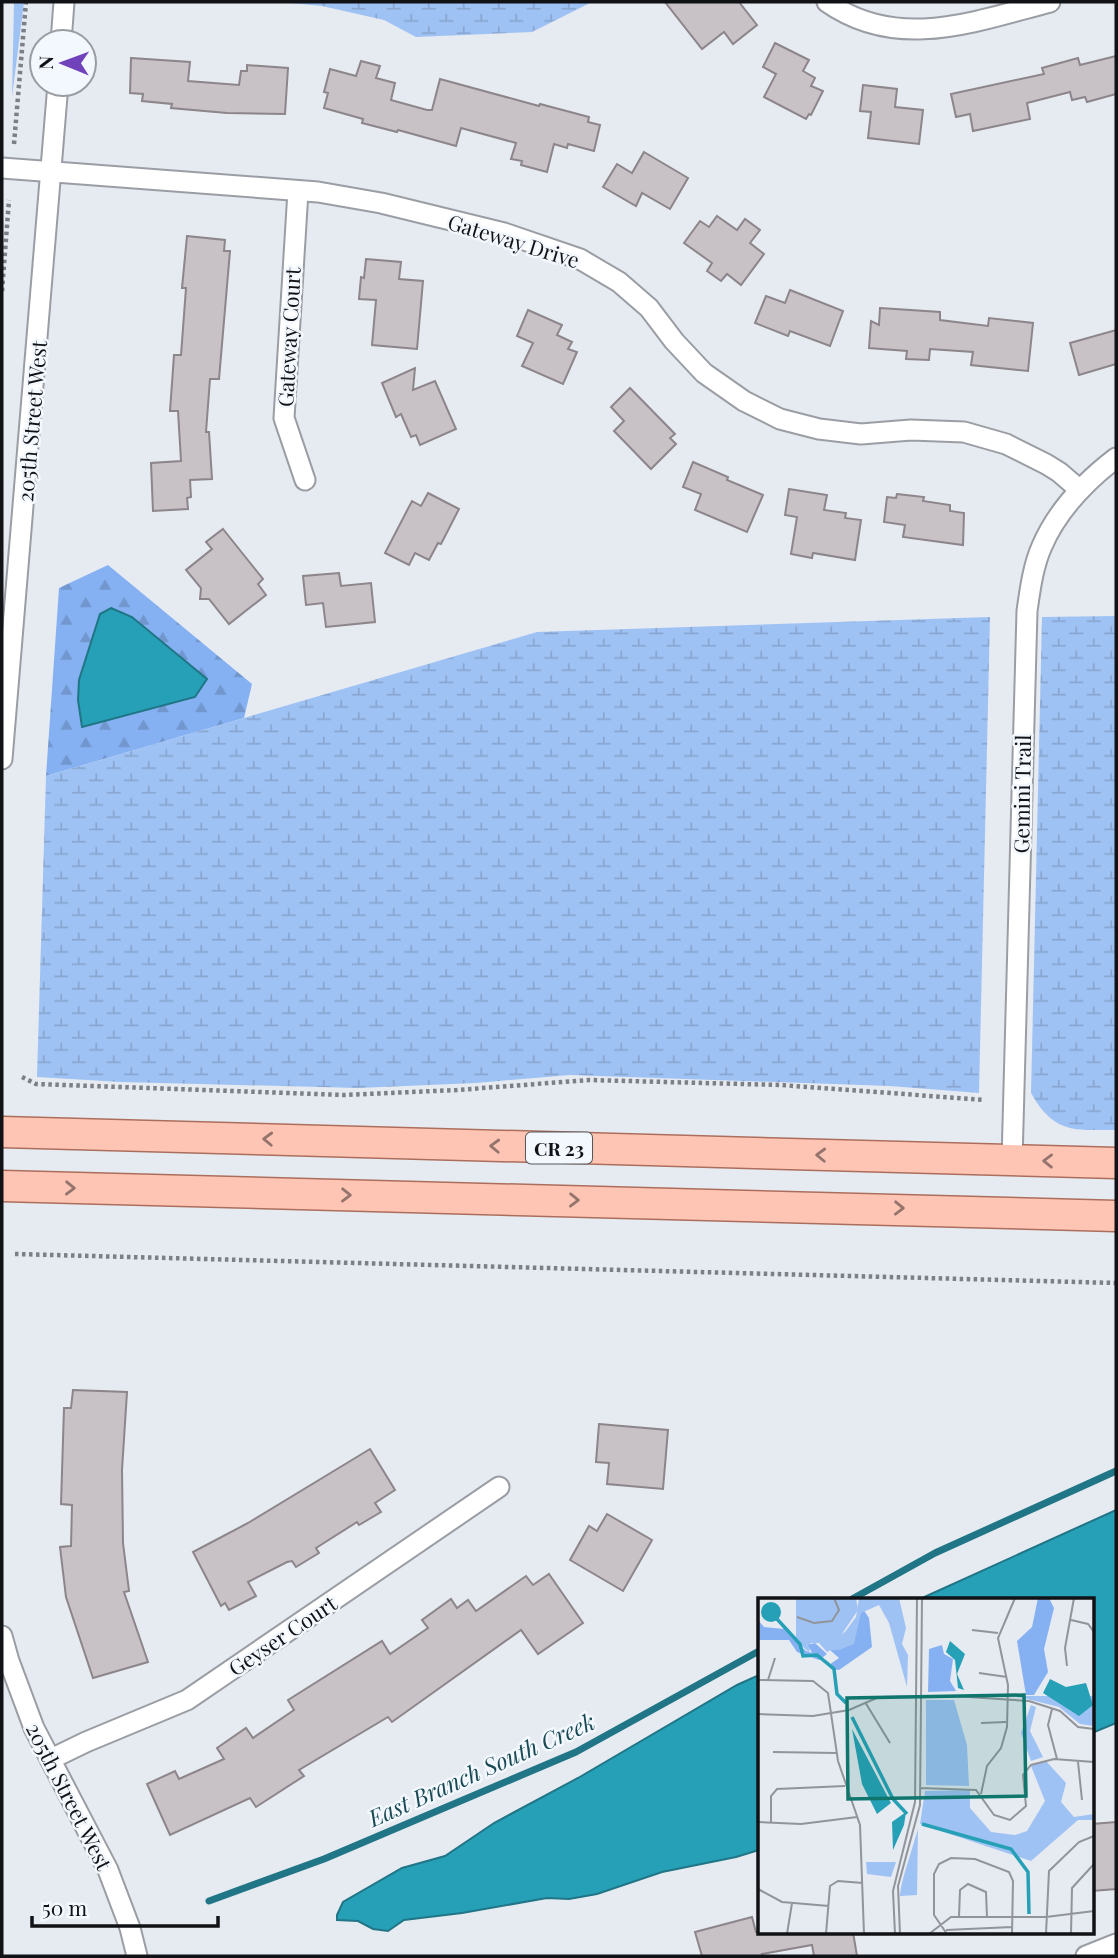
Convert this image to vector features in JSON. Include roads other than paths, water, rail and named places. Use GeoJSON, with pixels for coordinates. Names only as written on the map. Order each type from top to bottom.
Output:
{"type":"FeatureCollection","features":[{"type":"Feature","properties":{"kind":"main road","name":"CR 23"},"geometry":{"type":"LineString","coordinates":[[2,1132],[1116,1163]]}},
{"type":"Feature","properties":{"kind":"main road"},"geometry":{"type":"LineString","coordinates":[[2,1186],[1116,1216]]}},
{"type":"Feature","properties":{"kind":"street"},"geometry":{"type":"LineString","coordinates":[[62,28],[64,2]]}},
{"type":"Feature","properties":{"kind":"street"},"geometry":{"type":"LineString","coordinates":[[827,2],[856,17],[883,25],[933,30],[1050,2]]}},
{"type":"Feature","properties":{"kind":"street","name":"205th Street West"},"geometry":{"type":"LineString","coordinates":[[2,759],[57,98]]}},
{"type":"Feature","properties":{"kind":"street","name":"Gateway Drive"},"geometry":{"type":"LineString","coordinates":[[2,168],[352,197],[504,233],[580,259],[619,282],[649,307],[682,350],[704,373],[744,401],[780,419],[819,429],[861,434],[911,430],[964,432],[1006,444],[1059,472],[1080,490]]}},
{"type":"Feature","properties":{"kind":"street","name":"Gateway Court"},"geometry":{"type":"LineString","coordinates":[[298,191],[284,418],[305,480]]}},
{"type":"Feature","properties":{"kind":"street","name":"Gemini Trail"},"geometry":{"type":"LineString","coordinates":[[1012,1161],[1027,611],[1041,547],[1065,508],[1080,490],[1116,458]]}},
{"type":"Feature","properties":{"kind":"street","name":"Geyser Court"},"geometry":{"type":"LineString","coordinates":[[51,1759],[187,1700],[499,1487]]}},
{"type":"Feature","properties":{"kind":"street","name":"205th Street West"},"geometry":{"type":"LineString","coordinates":[[2,1636],[25,1705],[108,1870],[130,1928],[137,1956]]}},
{"type":"Feature","properties":{"kind":"street"},"geometry":{"type":"LineString","coordinates":[[1086,1956],[1116,1944]]}},
{"type":"Feature","properties":{"kind":"waterway","name":"East Branch South Creek"},"geometry":{"type":"LineString","coordinates":[[854,1598],[935,1553],[1116,1471]]}},
{"type":"Feature","properties":{"kind":"waterway","name":"East Branch South Creek"},"geometry":{"type":"LineString","coordinates":[[209,1901],[324,1859],[576,1752],[758,1652]]}}]}
